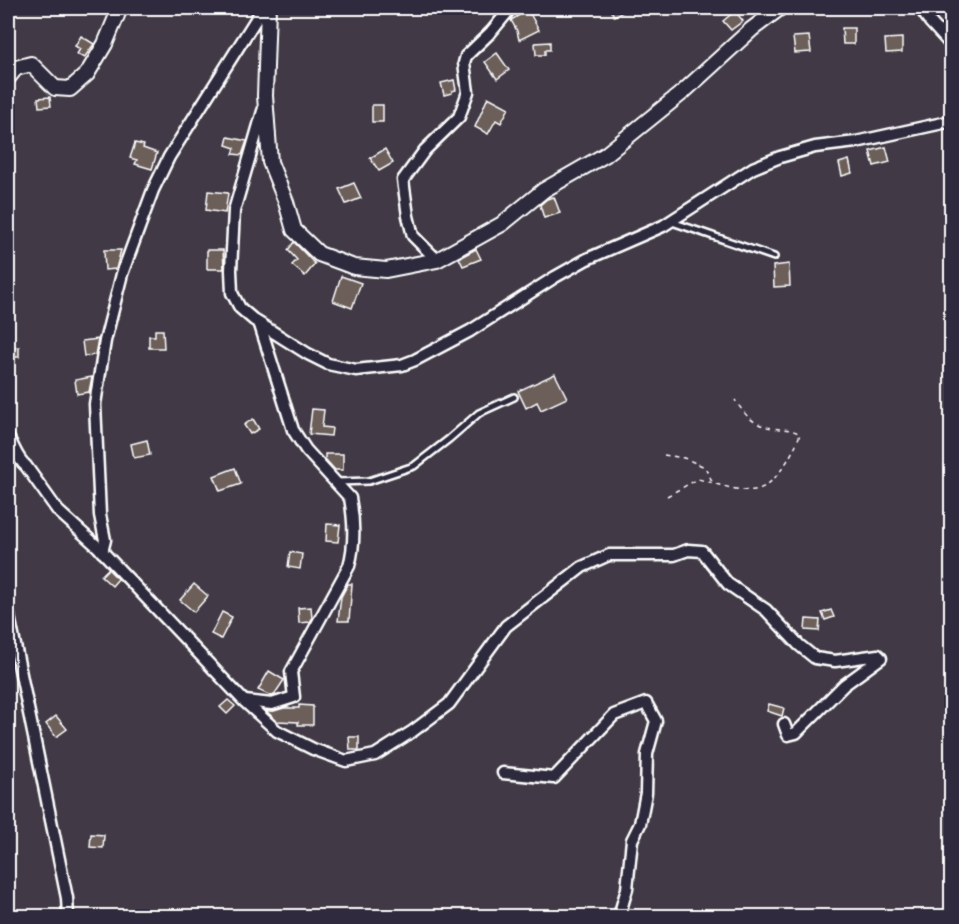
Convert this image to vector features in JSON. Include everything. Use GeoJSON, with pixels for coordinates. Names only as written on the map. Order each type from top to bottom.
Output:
{"type":"FeatureCollection","features":[{"type":"Feature","properties":{"kind":"street"},"geometry":{"type":"LineString","coordinates":[[8,78],[16,68],[31,64],[55,88],[70,89],[87,74],[105,44],[120,8]]}},
{"type":"Feature","properties":{"kind":"street"},"geometry":{"type":"LineString","coordinates":[[102,552],[105,540],[100,515],[95,404],[105,341],[119,284],[145,210],[169,156],[263,8]]}},
{"type":"Feature","properties":{"kind":"street"},"geometry":{"type":"LineString","coordinates":[[268,8],[265,96],[270,162],[294,230],[319,254],[354,267],[386,270],[437,260],[502,224],[544,190],[605,155],[683,92],[752,29],[780,8]]}},
{"type":"Feature","properties":{"kind":"street"},"geometry":{"type":"LineString","coordinates":[[437,260],[413,236],[403,180],[425,150],[459,117],[468,92],[464,63],[466,56],[492,32],[511,8]]}},
{"type":"Feature","properties":{"kind":"street"},"geometry":{"type":"LineString","coordinates":[[920,8],[951,46]]}},
{"type":"Feature","properties":{"kind":"street"},"geometry":{"type":"LineString","coordinates":[[265,96],[261,122],[234,211],[232,293],[240,308],[260,324],[308,354],[328,364],[356,370],[402,365],[470,331],[587,259],[640,238],[670,222],[753,168],[780,156],[814,147],[856,142],[951,121]]}},
{"type":"Feature","properties":{"kind":"street"},"geometry":{"type":"LineString","coordinates":[[244,701],[272,704],[294,697],[291,672],[349,566],[352,555],[350,498],[306,450],[293,430],[260,324]]}},
{"type":"Feature","properties":{"kind":"street"},"geometry":{"type":"LineString","coordinates":[[8,437],[16,448],[20,461],[58,511],[102,552],[244,701],[277,730],[313,749],[346,760],[375,755],[413,731],[449,704],[506,626],[582,567],[609,555],[674,555],[688,550],[702,551],[728,584],[766,610],[814,658],[835,661],[878,654],[880,658],[844,685],[796,733],[788,735],[784,724]]}},
{"type":"Feature","properties":{"kind":"street"},"geometry":{"type":"LineString","coordinates":[[8,611],[67,898],[68,916]]}},
{"type":"Feature","properties":{"kind":"street"},"geometry":{"type":"LineString","coordinates":[[503,773],[554,778],[614,715],[646,703],[656,721],[647,754],[644,803],[640,824],[632,840],[627,889],[619,916]]}},
{"type":"Feature","properties":{"kind":"lane"},"geometry":{"type":"LineString","coordinates":[[670,222],[774,257]]}},
{"type":"Feature","properties":{"kind":"lane"},"geometry":{"type":"LineString","coordinates":[[337,482],[369,481],[414,466],[479,413],[514,397]]}},
{"type":"Feature","properties":{"kind":"path"},"geometry":{"type":"LineString","coordinates":[[668,496],[698,479],[735,488],[756,490],[773,480],[794,452],[800,434],[792,429],[770,428],[747,419],[735,400]]}},
{"type":"Feature","properties":{"kind":"path"},"geometry":{"type":"LineString","coordinates":[[664,455],[684,458],[705,467],[712,482]]}},
{"type":"Feature","properties":{"kind":"path"},"geometry":{"type":"LineString","coordinates":[[8,913],[18,913],[22,916]]}},
{"type":"Feature","properties":{"kind":"building"},"geometry":{"type":"Polygon","coordinates":[[[610,8],[631,8],[614,16],[610,8]]]}},
{"type":"Feature","properties":{"kind":"building"},"geometry":{"type":"Polygon","coordinates":[[[528,10],[539,30],[519,40],[511,20],[528,10]]]}},
{"type":"Feature","properties":{"kind":"building"},"geometry":{"type":"Polygon","coordinates":[[[735,11],[743,21],[731,30],[723,21],[735,11]]]}},
{"type":"Feature","properties":{"kind":"building"},"geometry":{"type":"Polygon","coordinates":[[[842,28],[854,28],[854,44],[843,44],[842,28]]]}},
{"type":"Feature","properties":{"kind":"building"},"geometry":{"type":"Polygon","coordinates":[[[81,36],[94,44],[84,58],[77,54],[80,49],[75,46],[81,36]]]}},
{"type":"Feature","properties":{"kind":"building"},"geometry":{"type":"Polygon","coordinates":[[[809,36],[811,52],[795,53],[793,37],[809,36]]]}},
{"type":"Feature","properties":{"kind":"building"},"geometry":{"type":"Polygon","coordinates":[[[902,38],[902,52],[886,53],[885,39],[902,38]]]}},
{"type":"Feature","properties":{"kind":"building"},"geometry":{"type":"Polygon","coordinates":[[[550,42],[550,50],[545,50],[545,55],[536,55],[535,43],[550,42]]]}},
{"type":"Feature","properties":{"kind":"building"},"geometry":{"type":"Polygon","coordinates":[[[497,53],[509,70],[497,79],[485,62],[497,53]]]}},
{"type":"Feature","properties":{"kind":"building"},"geometry":{"type":"Polygon","coordinates":[[[454,80],[456,90],[444,95],[441,83],[454,80]]]}},
{"type":"Feature","properties":{"kind":"building"},"geometry":{"type":"Polygon","coordinates":[[[50,97],[51,106],[39,107],[38,98],[50,97]]]}},
{"type":"Feature","properties":{"kind":"building"},"geometry":{"type":"Polygon","coordinates":[[[488,97],[509,108],[501,123],[496,120],[488,134],[475,127],[488,97]]]}},
{"type":"Feature","properties":{"kind":"building"},"geometry":{"type":"Polygon","coordinates":[[[372,105],[383,105],[383,122],[372,122],[372,105]]]}},
{"type":"Feature","properties":{"kind":"building"},"geometry":{"type":"Polygon","coordinates":[[[228,137],[247,141],[242,155],[233,154],[235,148],[226,145],[228,137]]]}},
{"type":"Feature","properties":{"kind":"building"},"geometry":{"type":"Polygon","coordinates":[[[135,143],[144,145],[143,148],[157,153],[152,169],[135,164],[137,160],[130,158],[135,143]]]}},
{"type":"Feature","properties":{"kind":"building"},"geometry":{"type":"Polygon","coordinates":[[[886,147],[890,162],[874,166],[870,151],[886,147]]]}},
{"type":"Feature","properties":{"kind":"building"},"geometry":{"type":"Polygon","coordinates":[[[385,149],[393,163],[379,171],[370,158],[385,149]]]}},
{"type":"Feature","properties":{"kind":"building"},"geometry":{"type":"Polygon","coordinates":[[[849,160],[852,173],[842,176],[839,163],[849,160]]]}},
{"type":"Feature","properties":{"kind":"building"},"geometry":{"type":"Polygon","coordinates":[[[354,183],[361,198],[346,204],[339,189],[354,183]]]}},
{"type":"Feature","properties":{"kind":"building"},"geometry":{"type":"Polygon","coordinates":[[[208,191],[228,193],[225,213],[206,210],[208,191]]]}},
{"type":"Feature","properties":{"kind":"building"},"geometry":{"type":"Polygon","coordinates":[[[554,197],[560,213],[544,218],[540,205],[554,197]]]}},
{"type":"Feature","properties":{"kind":"building"},"geometry":{"type":"Polygon","coordinates":[[[294,242],[315,264],[305,276],[292,265],[297,260],[288,250],[294,242]]]}},
{"type":"Feature","properties":{"kind":"building"},"geometry":{"type":"Polygon","coordinates":[[[476,249],[481,259],[463,266],[459,258],[476,249]]]}},
{"type":"Feature","properties":{"kind":"building"},"geometry":{"type":"Polygon","coordinates":[[[104,250],[121,250],[116,269],[105,270],[104,250]]]}},
{"type":"Feature","properties":{"kind":"building"},"geometry":{"type":"Polygon","coordinates":[[[207,250],[223,250],[224,269],[207,269],[207,250]]]}},
{"type":"Feature","properties":{"kind":"building"},"geometry":{"type":"Polygon","coordinates":[[[789,264],[790,286],[774,287],[773,266],[789,264]]]}},
{"type":"Feature","properties":{"kind":"building"},"geometry":{"type":"Polygon","coordinates":[[[341,276],[361,283],[352,308],[333,301],[341,276]]]}},
{"type":"Feature","properties":{"kind":"building"},"geometry":{"type":"Polygon","coordinates":[[[155,330],[163,330],[164,348],[149,348],[149,336],[155,336],[155,330]]]}},
{"type":"Feature","properties":{"kind":"building"},"geometry":{"type":"Polygon","coordinates":[[[98,339],[95,355],[84,356],[82,341],[98,339]]]}},
{"type":"Feature","properties":{"kind":"building"},"geometry":{"type":"Polygon","coordinates":[[[19,347],[19,357],[8,357],[8,348],[19,347]]]}},
{"type":"Feature","properties":{"kind":"building"},"geometry":{"type":"Polygon","coordinates":[[[555,374],[567,398],[541,410],[537,402],[526,408],[518,391],[555,374]]]}},
{"type":"Feature","properties":{"kind":"building"},"geometry":{"type":"Polygon","coordinates":[[[92,377],[89,392],[77,394],[75,380],[92,377]]]}},
{"type":"Feature","properties":{"kind":"building"},"geometry":{"type":"Polygon","coordinates":[[[312,409],[324,410],[322,427],[332,428],[331,436],[309,434],[312,409]]]}},
{"type":"Feature","properties":{"kind":"building"},"geometry":{"type":"Polygon","coordinates":[[[253,419],[259,429],[250,434],[244,425],[253,419]]]}},
{"type":"Feature","properties":{"kind":"building"},"geometry":{"type":"Polygon","coordinates":[[[147,440],[150,455],[134,458],[131,444],[147,440]]]}},
{"type":"Feature","properties":{"kind":"building"},"geometry":{"type":"Polygon","coordinates":[[[325,454],[343,454],[343,470],[335,470],[325,459],[325,454]]]}},
{"type":"Feature","properties":{"kind":"building"},"geometry":{"type":"Polygon","coordinates":[[[235,468],[241,484],[220,491],[214,476],[235,468]]]}},
{"type":"Feature","properties":{"kind":"building"},"geometry":{"type":"Polygon","coordinates":[[[327,524],[340,525],[338,542],[326,541],[327,524]]]}},
{"type":"Feature","properties":{"kind":"building"},"geometry":{"type":"Polygon","coordinates":[[[290,552],[302,554],[300,569],[288,567],[290,552]]]}},
{"type":"Feature","properties":{"kind":"building"},"geometry":{"type":"Polygon","coordinates":[[[108,569],[118,579],[112,586],[101,576],[108,569]]]}},
{"type":"Feature","properties":{"kind":"building"},"geometry":{"type":"Polygon","coordinates":[[[194,584],[208,596],[194,612],[180,600],[194,584]]]}},
{"type":"Feature","properties":{"kind":"building"},"geometry":{"type":"Polygon","coordinates":[[[348,584],[352,584],[349,621],[338,621],[341,597],[348,584]]]}},
{"type":"Feature","properties":{"kind":"building"},"geometry":{"type":"Polygon","coordinates":[[[311,607],[310,622],[299,623],[298,608],[311,607]]]}},
{"type":"Feature","properties":{"kind":"building"},"geometry":{"type":"Polygon","coordinates":[[[831,610],[834,617],[825,620],[822,613],[831,610]]]}},
{"type":"Feature","properties":{"kind":"building"},"geometry":{"type":"Polygon","coordinates":[[[222,612],[232,617],[221,639],[211,634],[222,612]]]}},
{"type":"Feature","properties":{"kind":"building"},"geometry":{"type":"Polygon","coordinates":[[[806,619],[820,620],[819,631],[805,630],[806,619]]]}},
{"type":"Feature","properties":{"kind":"building"},"geometry":{"type":"Polygon","coordinates":[[[269,671],[284,680],[271,696],[258,690],[269,671]]]}},
{"type":"Feature","properties":{"kind":"building"},"geometry":{"type":"Polygon","coordinates":[[[228,700],[235,706],[227,714],[220,707],[228,700]]]}},
{"type":"Feature","properties":{"kind":"building"},"geometry":{"type":"Polygon","coordinates":[[[769,704],[784,708],[782,716],[767,711],[769,704]]]}},
{"type":"Feature","properties":{"kind":"building"},"geometry":{"type":"Polygon","coordinates":[[[299,705],[313,706],[313,725],[277,721],[266,711],[299,708],[299,705]]]}},
{"type":"Feature","properties":{"kind":"building"},"geometry":{"type":"Polygon","coordinates":[[[56,716],[67,729],[56,737],[46,724],[56,716]]]}},
{"type":"Feature","properties":{"kind":"building"},"geometry":{"type":"Polygon","coordinates":[[[349,737],[359,737],[359,750],[350,750],[349,737]]]}},
{"type":"Feature","properties":{"kind":"building"},"geometry":{"type":"Polygon","coordinates":[[[91,834],[104,835],[103,848],[90,847],[91,834]]]}}]}
